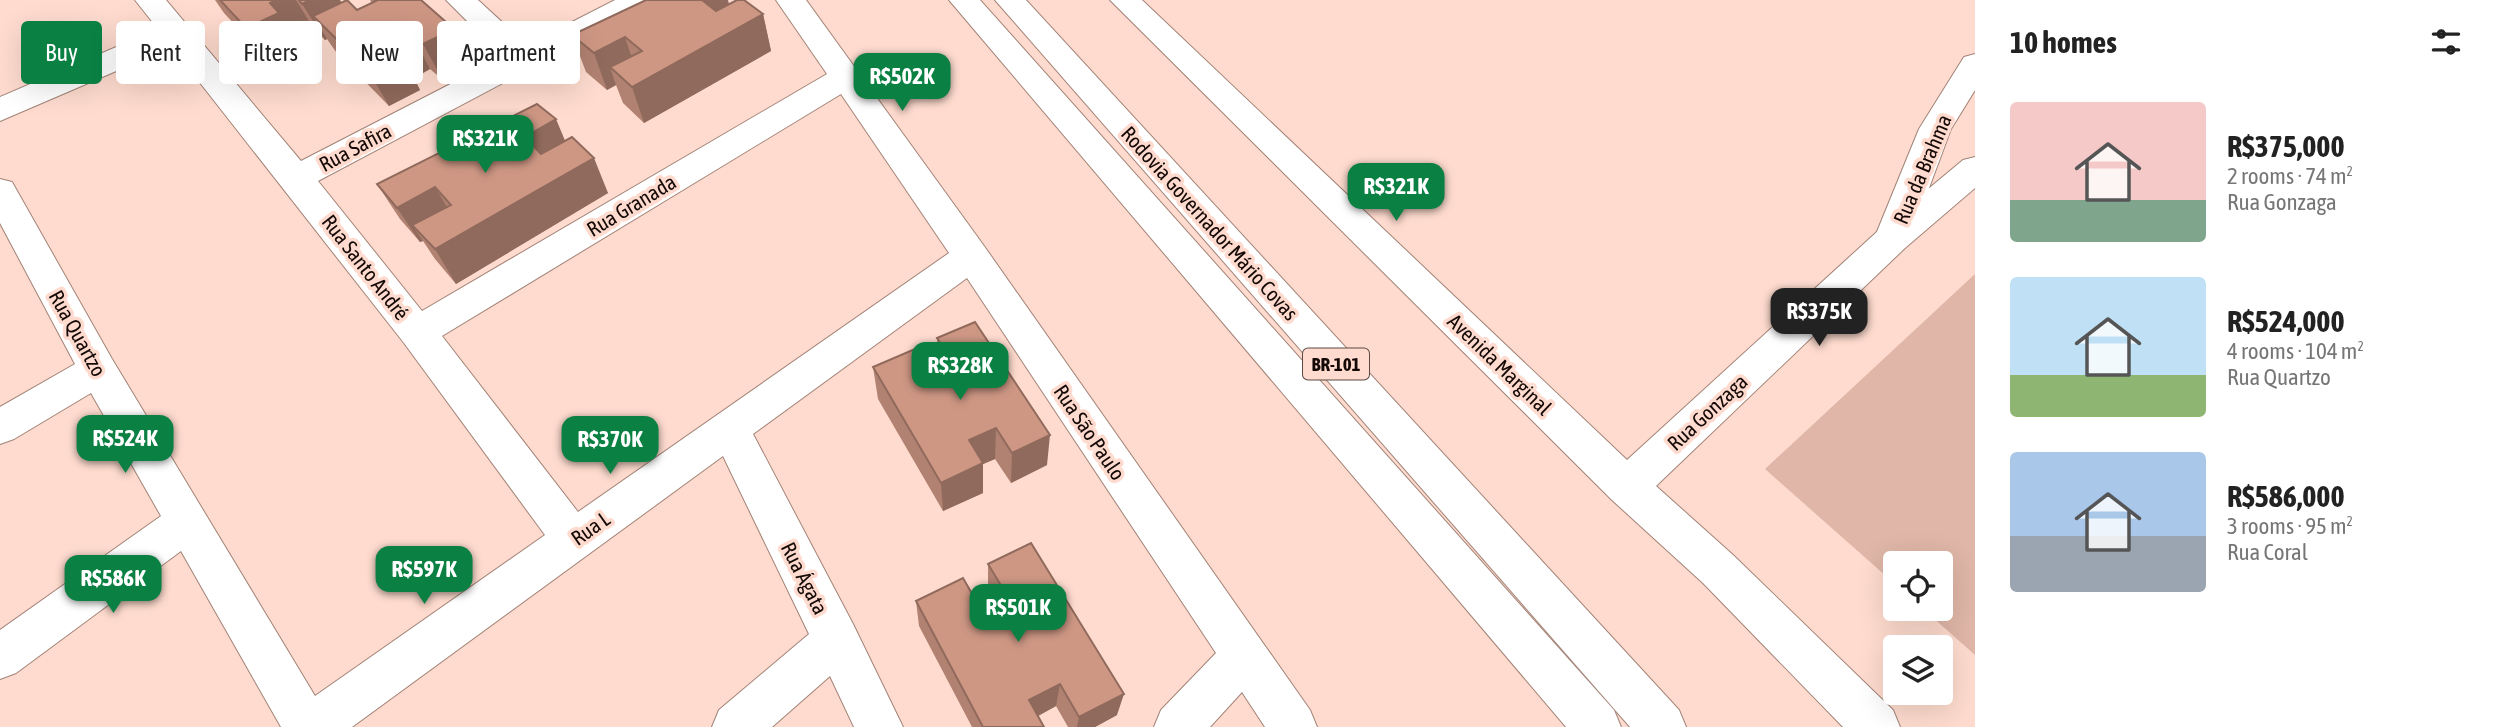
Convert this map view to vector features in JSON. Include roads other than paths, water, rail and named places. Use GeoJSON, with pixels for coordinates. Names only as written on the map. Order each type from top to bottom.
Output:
{"type":"FeatureCollection","features":[{"type":"Feature","properties":{"kind":"street","name":"Rua Santo André"},"geometry":{"type":"LineString","coordinates":[[150,0],[167,21]]}},
{"type":"Feature","properties":{"kind":"street"},"geometry":{"type":"LineString","coordinates":[[461,0],[483,21]]}},
{"type":"Feature","properties":{"kind":"street","name":"Rua Safira"},"geometry":{"type":"LineString","coordinates":[[580,30],[638,0]]}},
{"type":"Feature","properties":{"kind":"street","name":"Rua São Paulo"},"geometry":{"type":"LineString","coordinates":[[791,0],[971,256],[1242,657],[1293,727]]}},
{"type":"Feature","properties":{"kind":"street","name":"Rodovia Governador Mário Covas"},"geometry":{"type":"LineString","coordinates":[[964,0],[1597,727]]}},
{"type":"Feature","properties":{"kind":"street","name":"Rodovia Governador Mário Covas"},"geometry":{"type":"LineString","coordinates":[[1010,0],[1662,727]]}},
{"type":"Feature","properties":{"kind":"street","name":"Avenida Marginal"},"geometry":{"type":"LineString","coordinates":[[1125,0],[1627,487],[1718,569],[1877,727]]}},
{"type":"Feature","properties":{"kind":"street"},"geometry":{"type":"LineString","coordinates":[[0,110],[116,59]]}},
{"type":"Feature","properties":{"kind":"street","name":"Rua da Brahma"},"geometry":{"type":"LineString","coordinates":[[1892,239],[1935,130],[1975,64]]}},
{"type":"Feature","properties":{"kind":"street","name":"Rua Santo André"},"geometry":{"type":"LineString","coordinates":[[205,68],[417,332],[574,540]]}},
{"type":"Feature","properties":{"kind":"street","name":"Rua Granada"},"geometry":{"type":"LineString","coordinates":[[417,332],[844,78]]}},
{"type":"Feature","properties":{"kind":"street","name":"Rua Safira"},"geometry":{"type":"LineString","coordinates":[[296,178],[475,84]]}},
{"type":"Feature","properties":{"kind":"street","name":"Rua Gonzaga"},"geometry":{"type":"LineString","coordinates":[[1627,487],[1892,239],[1975,169]]}},
{"type":"Feature","properties":{"kind":"street","name":"Rua Quartzo"},"geometry":{"type":"LineString","coordinates":[[0,191],[12,241],[98,370],[309,727]]}},
{"type":"Feature","properties":{"kind":"street","name":"Rua L"},"geometry":{"type":"LineString","coordinates":[[309,727],[971,256]]}},
{"type":"Feature","properties":{"kind":"street"},"geometry":{"type":"LineString","coordinates":[[0,428],[98,370]]}},
{"type":"Feature","properties":{"kind":"street","name":"Rua Ágata"},"geometry":{"type":"LineString","coordinates":[[730,429],[879,727]]}},
{"type":"Feature","properties":{"kind":"street"},"geometry":{"type":"LineString","coordinates":[[0,657],[188,521]]}},
{"type":"Feature","properties":{"kind":"street"},"geometry":{"type":"LineString","coordinates":[[736,727],[837,640]]}},
{"type":"Feature","properties":{"kind":"street"},"geometry":{"type":"LineString","coordinates":[[1178,727],[1242,657]]}}]}
